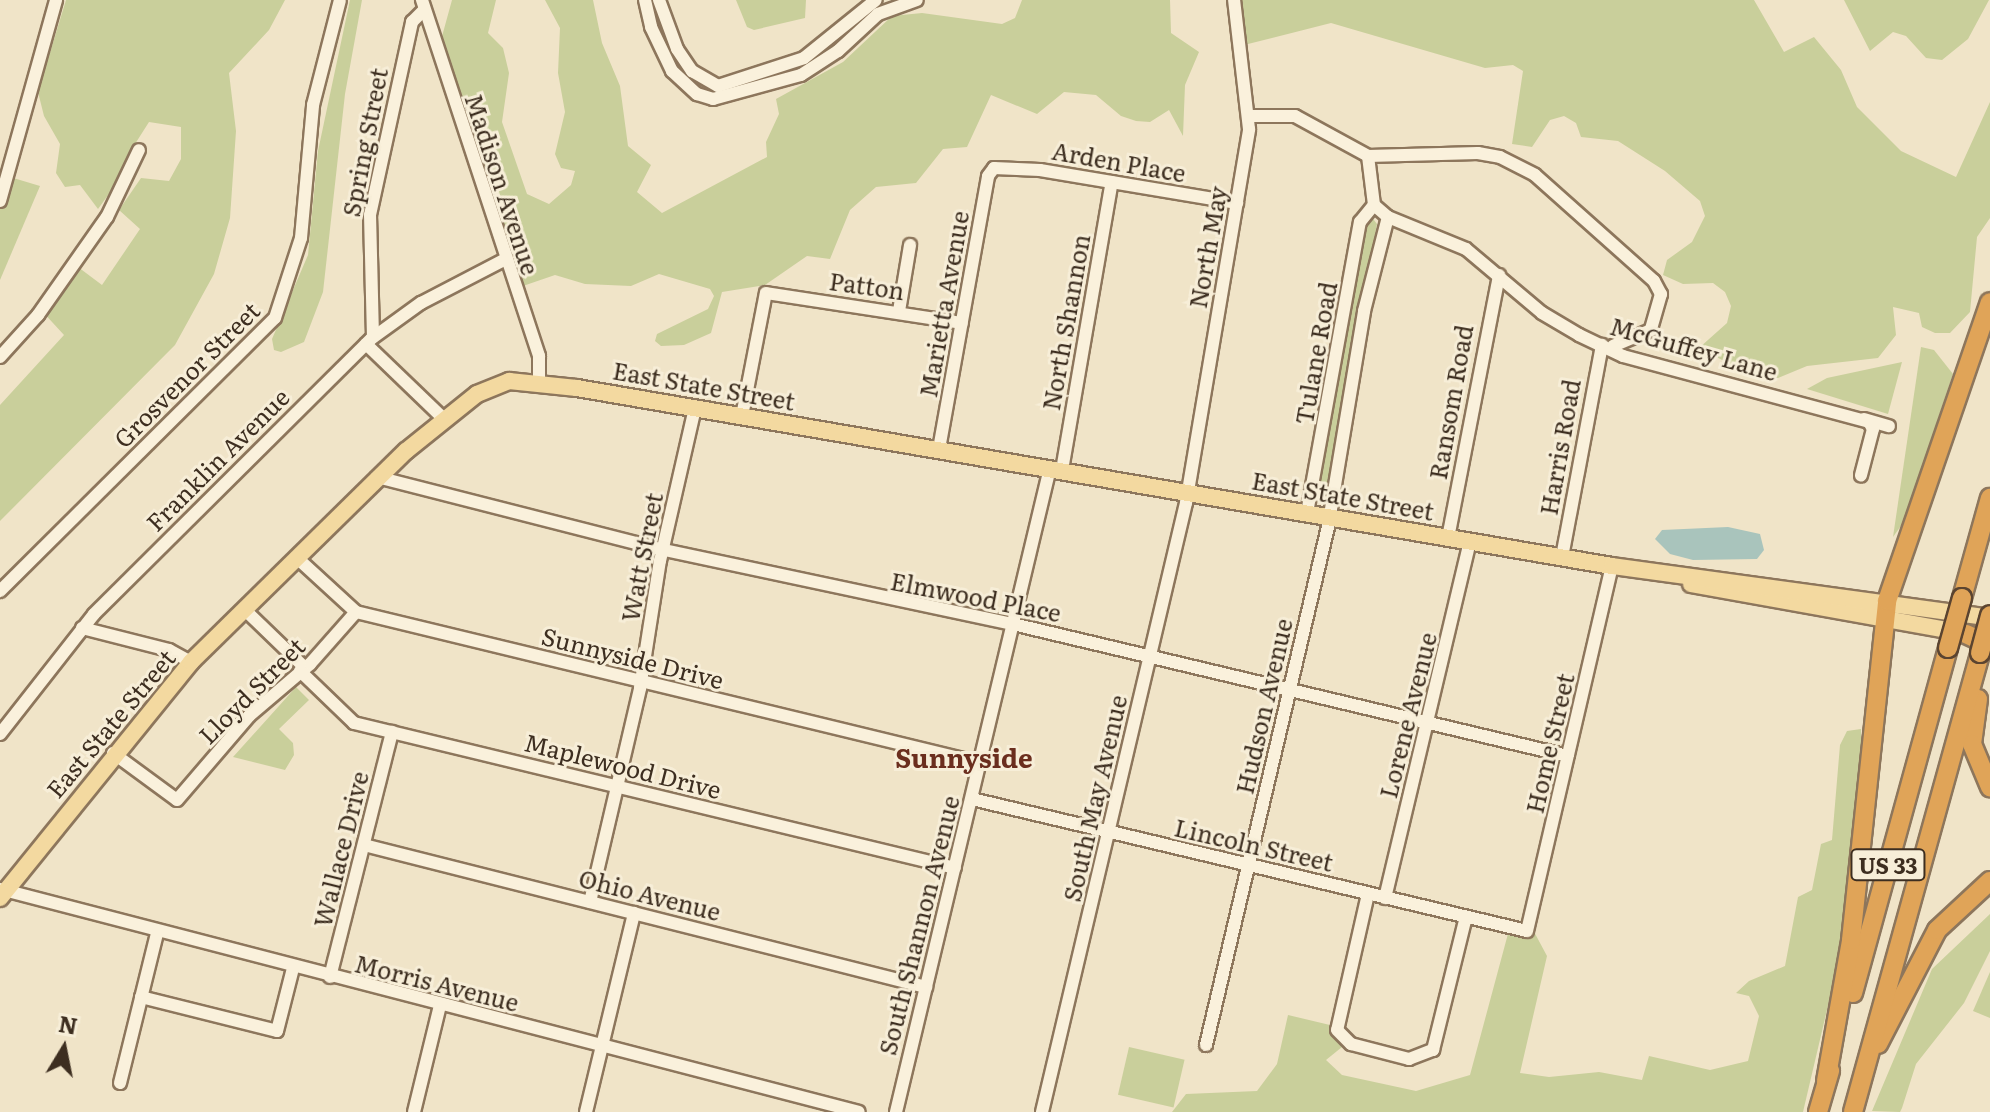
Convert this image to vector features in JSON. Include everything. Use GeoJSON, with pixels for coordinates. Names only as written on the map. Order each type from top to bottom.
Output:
{"type":"FeatureCollection","features":[{"type":"Feature","properties":{"kind":"highway"},"geometry":{"type":"LineString","coordinates":[[1826,1082],[1861,866],[1887,601],[1990,302]]}},
{"type":"Feature","properties":{"kind":"highway","name":"US 33"},"geometry":{"type":"LineString","coordinates":[[1818,1112],[1990,498]]}},
{"type":"Feature","properties":{"kind":"highway","name":"US 33"},"geometry":{"type":"LineString","coordinates":[[1853,1112],[1987,645],[1990,617]]}},
{"type":"Feature","properties":{"kind":"highway"},"geometry":{"type":"LineString","coordinates":[[1966,634],[1987,645],[1972,744],[1990,787]]}},
{"type":"Feature","properties":{"kind":"highway"},"geometry":{"type":"LineString","coordinates":[[1861,1083],[1928,943],[1959,906],[1990,881]]}},
{"type":"Feature","properties":{"kind":"main road","name":"East State Street"},"geometry":{"type":"LineString","coordinates":[[2,893],[113,753],[191,662],[377,477],[444,419],[492,385],[539,382],[939,449],[1612,566],[1966,634]]}},
{"type":"Feature","properties":{"kind":"main road","name":"East State Street"},"geometry":{"type":"LineString","coordinates":[[1612,566],[1990,617]]}},
{"type":"Feature","properties":{"kind":"street"},"geometry":{"type":"LineString","coordinates":[[0,201],[56,0]]}},
{"type":"Feature","properties":{"kind":"street","name":"Grosvenor Street"},"geometry":{"type":"LineString","coordinates":[[0,591],[275,318],[301,238],[313,105],[340,0]]}},
{"type":"Feature","properties":{"kind":"street"},"geometry":{"type":"LineString","coordinates":[[645,0],[654,35],[672,71],[697,94],[713,99],[801,75],[838,51],[878,14],[917,0]]}},
{"type":"Feature","properties":{"kind":"street"},"geometry":{"type":"LineString","coordinates":[[659,0],[677,49],[692,71],[718,86],[804,58],[876,0]]}},
{"type":"Feature","properties":{"kind":"street","name":"North May"},"geometry":{"type":"LineString","coordinates":[[1188,493],[1249,116],[1234,4]]}},
{"type":"Feature","properties":{"kind":"street","name":"Madison Avenue"},"geometry":{"type":"LineString","coordinates":[[423,5],[504,260],[539,356],[539,382]]}},
{"type":"Feature","properties":{"kind":"street","name":"Spring Street"},"geometry":{"type":"LineString","coordinates":[[370,340],[370,215],[412,22],[423,5]]}},
{"type":"Feature","properties":{"kind":"street"},"geometry":{"type":"LineString","coordinates":[[1249,116],[1295,116],[1368,156],[1489,155],[1547,182],[1654,281],[1661,294],[1651,330],[1607,346]]}},
{"type":"Feature","properties":{"kind":"street"},"geometry":{"type":"LineString","coordinates":[[0,357],[38,315],[107,217],[139,150]]}},
{"type":"Feature","properties":{"kind":"street"},"geometry":{"type":"LineString","coordinates":[[1368,156],[1374,205]]}},
{"type":"Feature","properties":{"kind":"street","name":"Arden Place"},"geometry":{"type":"LineString","coordinates":[[994,168],[1004,165],[1237,203]]}},
{"type":"Feature","properties":{"kind":"street","name":"Marietta Avenue"},"geometry":{"type":"LineString","coordinates":[[939,449],[988,176],[994,168]]}},
{"type":"Feature","properties":{"kind":"street","name":"North Shannon"},"geometry":{"type":"LineString","coordinates":[[1056,469],[1112,182]]}},
{"type":"Feature","properties":{"kind":"street","name":"McGuffey Lane"},"geometry":{"type":"LineString","coordinates":[[1374,205],[1388,217],[1466,249],[1542,313],[1623,356],[1889,426]]}},
{"type":"Feature","properties":{"kind":"street","name":"Tulane Road"},"geometry":{"type":"LineString","coordinates":[[1307,513],[1360,220],[1374,205]]}},
{"type":"Feature","properties":{"kind":"street","name":"Tulane Road"},"geometry":{"type":"LineString","coordinates":[[1329,518],[1364,311],[1388,217]]}},
{"type":"Feature","properties":{"kind":"street"},"geometry":{"type":"LineString","coordinates":[[899,311],[910,245]]}},
{"type":"Feature","properties":{"kind":"street","name":"Franklin Avenue"},"geometry":{"type":"LineString","coordinates":[[0,734],[82,628],[370,340],[421,303],[504,260]]}},
{"type":"Feature","properties":{"kind":"street","name":"Ransom Road"},"geometry":{"type":"LineString","coordinates":[[1448,538],[1493,284],[1499,275]]}},
{"type":"Feature","properties":{"kind":"street","name":"Patton"},"geometry":{"type":"LineString","coordinates":[[742,416],[766,293],[962,323]]}},
{"type":"Feature","properties":{"kind":"street"},"geometry":{"type":"LineString","coordinates":[[370,340],[444,419]]}},
{"type":"Feature","properties":{"kind":"street","name":"Harris Road"},"geometry":{"type":"LineString","coordinates":[[1562,557],[1607,346]]}},
{"type":"Feature","properties":{"kind":"street","name":"Watt Street"},"geometry":{"type":"LineString","coordinates":[[590,902],[640,681],[663,550],[695,408]]}},
{"type":"Feature","properties":{"kind":"street"},"geometry":{"type":"LineString","coordinates":[[1861,418],[1873,429],[1861,475]]}},
{"type":"Feature","properties":{"kind":"street","name":"South Shannon Avenue"},"geometry":{"type":"LineString","coordinates":[[896,1112],[1013,624],[1056,469]]}},
{"type":"Feature","properties":{"kind":"street","name":"Elmwood Place"},"geometry":{"type":"LineString","coordinates":[[377,477],[663,550],[1013,624],[1568,756]]}},
{"type":"Feature","properties":{"kind":"street","name":"South May Avenue"},"geometry":{"type":"LineString","coordinates":[[1042,1112],[1188,493]]}},
{"type":"Feature","properties":{"kind":"street","name":"Hudson Avenue"},"geometry":{"type":"LineString","coordinates":[[1206,1045],[1329,518]]}},
{"type":"Feature","properties":{"kind":"street","name":"Lorene Avenue"},"geometry":{"type":"LineString","coordinates":[[1385,898],[1470,542]]}},
{"type":"Feature","properties":{"kind":"street","name":"Sunnyside Drive"},"geometry":{"type":"LineString","coordinates":[[296,557],[356,612],[980,763]]}},
{"type":"Feature","properties":{"kind":"street","name":"Home Street"},"geometry":{"type":"LineString","coordinates":[[1527,931],[1612,566]]}},
{"type":"Feature","properties":{"kind":"street","name":"Maplewood Drive"},"geometry":{"type":"LineString","coordinates":[[244,609],[347,720],[955,868]]}},
{"type":"Feature","properties":{"kind":"street","name":"Lloyd Street"},"geometry":{"type":"LineString","coordinates":[[113,753],[177,800],[249,716],[302,669],[356,612]]}},
{"type":"Feature","properties":{"kind":"street"},"geometry":{"type":"LineString","coordinates":[[82,628],[169,650],[191,662]]}},
{"type":"Feature","properties":{"kind":"street","name":"Wallace Drive"},"geometry":{"type":"LineString","coordinates":[[330,977],[392,732]]}},
{"type":"Feature","properties":{"kind":"street","name":"Lincoln Street"},"geometry":{"type":"LineString","coordinates":[[972,799],[1527,931]]}},
{"type":"Feature","properties":{"kind":"street","name":"Ohio Avenue"},"geometry":{"type":"LineString","coordinates":[[364,845],[926,987]]}},
{"type":"Feature","properties":{"kind":"street","name":"Morris Avenue"},"geometry":{"type":"LineString","coordinates":[[2,893],[851,1111]]}},
{"type":"Feature","properties":{"kind":"street"},"geometry":{"type":"LineString","coordinates":[[1368,894],[1337,1030],[1351,1044],[1409,1059],[1433,1050],[1466,917]]}},
{"type":"Feature","properties":{"kind":"street"},"geometry":{"type":"LineString","coordinates":[[586,1112],[634,913]]}},
{"type":"Feature","properties":{"kind":"street"},"geometry":{"type":"LineString","coordinates":[[120,1083],[157,933]]}},
{"type":"Feature","properties":{"kind":"street"},"geometry":{"type":"LineString","coordinates":[[141,997],[277,1031],[293,968]]}},
{"type":"Feature","properties":{"kind":"street"},"geometry":{"type":"LineString","coordinates":[[414,1112],[440,1005]]}},
{"type":"Feature","properties":{"kind":"green space"},"geometry":{"type":"Polygon","coordinates":[[[66,0],[285,0],[269,30],[229,73],[236,131],[230,218],[214,274],[175,345],[0,521],[0,405],[64,335],[41,310],[74,264],[102,285],[140,229],[119,210],[141,178],[169,181],[181,159],[181,127],[149,122],[128,155],[127,169],[98,209],[80,185],[65,187],[56,173],[60,144],[44,116],[38,92],[66,0]]]}},
{"type":"Feature","properties":{"kind":"green space"},"geometry":{"type":"Polygon","coordinates":[[[350,0],[362,0],[345,94],[323,292],[304,342],[281,352],[274,350],[272,339],[308,255],[318,151],[350,0]]]}},
{"type":"Feature","properties":{"kind":"green space"},"geometry":{"type":"Polygon","coordinates":[[[452,0],[496,0],[488,33],[503,48],[509,73],[502,122],[527,194],[549,204],[571,185],[575,171],[561,168],[555,154],[565,112],[558,73],[560,28],[545,0],[593,0],[602,43],[620,86],[628,146],[651,165],[637,192],[662,213],[767,157],[766,142],[779,114],[776,99],[843,62],[892,16],[922,13],[1002,24],[1015,18],[1022,0],[1170,0],[1171,33],[1199,52],[1185,85],[1183,136],[1169,110],[1150,122],[1136,121],[1121,116],[1096,95],[1064,92],[1037,114],[991,95],[967,147],[943,149],[916,183],[876,187],[850,210],[830,259],[807,256],[765,285],[722,292],[711,333],[684,345],[661,346],[655,341],[657,334],[708,309],[714,296],[710,289],[659,274],[631,286],[585,284],[555,275],[520,287],[441,40],[452,0]]]}},
{"type":"Feature","properties":{"kind":"green space"},"geometry":{"type":"Polygon","coordinates":[[[736,0],[806,0],[805,18],[754,30],[747,27],[736,0]]]}},
{"type":"Feature","properties":{"kind":"green space"},"geometry":{"type":"Polygon","coordinates":[[[1239,0],[1754,0],[1784,52],[1814,37],[1841,70],[1857,107],[1901,151],[1956,177],[1990,102],[1990,218],[1977,237],[1970,312],[1950,333],[1935,333],[1922,327],[1919,313],[1893,307],[1896,335],[1878,358],[1807,366],[1778,378],[1753,376],[1699,348],[1727,323],[1731,306],[1725,292],[1713,283],[1683,284],[1663,275],[1667,260],[1692,242],[1705,216],[1700,201],[1665,171],[1618,141],[1581,137],[1576,123],[1564,116],[1550,120],[1532,147],[1512,144],[1523,71],[1513,65],[1485,68],[1331,23],[1244,45],[1239,0]]]}},
{"type":"Feature","properties":{"kind":"green space"},"geometry":{"type":"Polygon","coordinates":[[[1844,0],[1989,0],[1968,39],[1942,60],[1926,58],[1906,36],[1893,32],[1870,51],[1844,0]]]}},
{"type":"Feature","properties":{"kind":"green space"},"geometry":{"type":"Polygon","coordinates":[[[0,174],[40,186],[0,280],[0,174]]]}},
{"type":"Feature","properties":{"kind":"green space"},"geometry":{"type":"Polygon","coordinates":[[[1370,215],[1377,224],[1326,504],[1314,501],[1361,225],[1370,215]]]}},
{"type":"Feature","properties":{"kind":"green space"},"geometry":{"type":"Polygon","coordinates":[[[1921,347],[1934,350],[1953,374],[1903,523],[1893,537],[1921,347]]]}},
{"type":"Feature","properties":{"kind":"green space"},"geometry":{"type":"Polygon","coordinates":[[[1902,362],[1888,414],[1807,389],[1827,378],[1902,362]]]}},
{"type":"Feature","properties":{"kind":"green space"},"geometry":{"type":"Polygon","coordinates":[[[296,687],[309,700],[279,729],[293,743],[294,755],[285,770],[233,757],[296,687]]]}},
{"type":"Feature","properties":{"kind":"green space"},"geometry":{"type":"Polygon","coordinates":[[[1861,729],[1861,808],[1834,980],[1803,1112],[1172,1112],[1186,1094],[1257,1091],[1277,1064],[1288,1015],[1330,1025],[1342,1047],[1326,1060],[1342,1075],[1416,1091],[1470,1075],[1509,930],[1532,928],[1547,956],[1520,1073],[1549,1077],[1599,1072],[1642,1080],[1649,1056],[1710,1070],[1748,1061],[1759,1016],[1749,996],[1736,993],[1749,981],[1785,966],[1798,897],[1812,890],[1821,844],[1832,840],[1840,745],[1847,731],[1861,729]]]}},
{"type":"Feature","properties":{"kind":"green space"},"geometry":{"type":"Polygon","coordinates":[[[1990,914],[1990,951],[1964,1003],[1916,1064],[1900,1112],[1872,1111],[1932,969],[1990,914]]]}},
{"type":"Feature","properties":{"kind":"green space"},"geometry":{"type":"Polygon","coordinates":[[[1990,972],[1990,1018],[1973,1011],[1990,972]]]}},
{"type":"Feature","properties":{"kind":"green space"},"geometry":{"type":"Polygon","coordinates":[[[1129,1047],[1185,1060],[1174,1108],[1118,1095],[1129,1047]]]}},
{"type":"Feature","properties":{"kind":"water"},"geometry":{"type":"Polygon","coordinates":[[[1728,527],[1760,534],[1764,550],[1757,559],[1693,560],[1670,554],[1655,539],[1662,530],[1728,527]]]}},
{"type":"Feature","properties":{"kind":"district","name":"Sunnyside"},"geometry":{"type":"Point","coordinates":[964,757]}}]}
